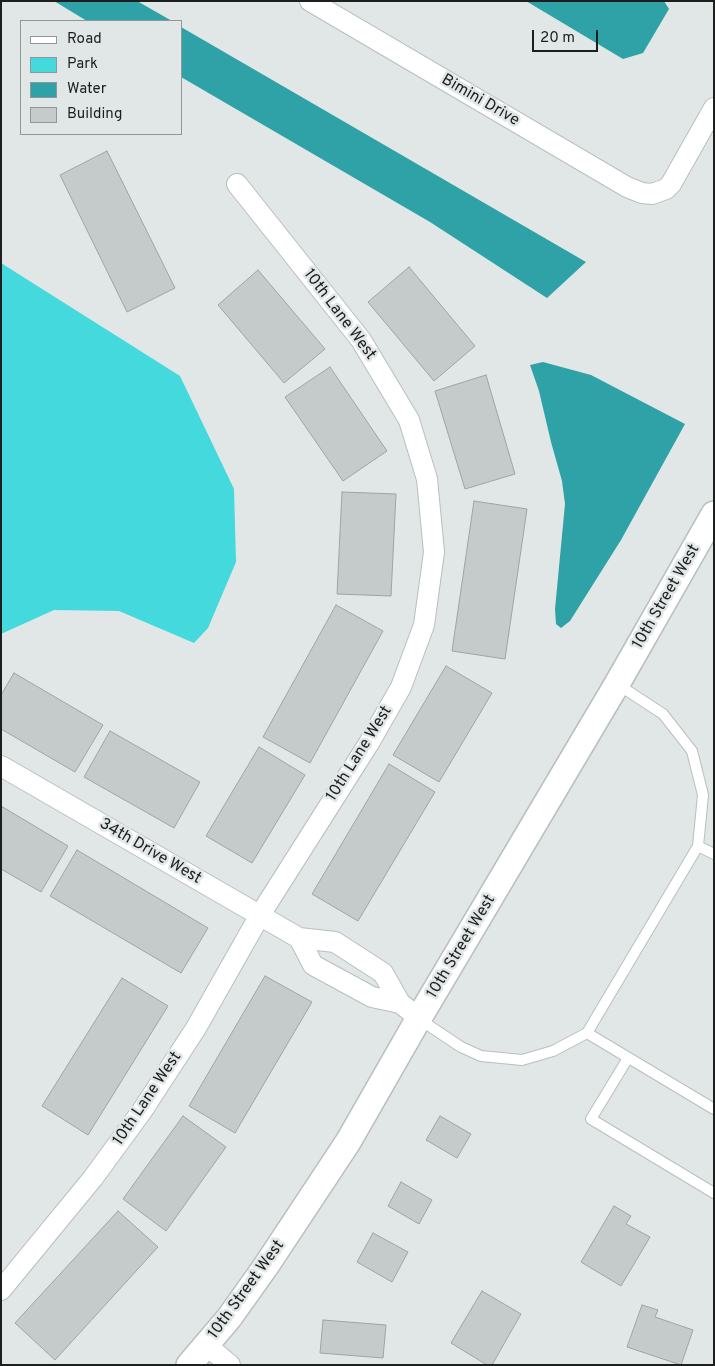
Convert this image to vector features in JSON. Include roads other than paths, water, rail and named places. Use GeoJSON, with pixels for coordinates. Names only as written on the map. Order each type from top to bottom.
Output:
{"type":"FeatureCollection","features":[{"type":"Feature","properties":{"kind":"street","name":"Bimini Drive"},"geometry":{"type":"LineString","coordinates":[[310,1],[627,187],[642,193],[652,194],[666,189],[671,184],[714,108]]}},
{"type":"Feature","properties":{"kind":"street","name":"10th Lane West"},"geometry":{"type":"LineString","coordinates":[[1,1290],[94,1178],[142,1111],[196,1028],[260,915],[369,743],[401,687],[424,625],[434,552],[427,479],[409,420],[361,340],[237,184]]}},
{"type":"Feature","properties":{"kind":"street","name":"10th Street West"},"geometry":{"type":"LineString","coordinates":[[189,1365],[229,1318],[312,1200],[348,1142],[409,1010],[617,684],[714,514]]}},
{"type":"Feature","properties":{"kind":"street","name":"34th Drive West"},"geometry":{"type":"LineString","coordinates":[[1,766],[299,938],[335,942],[383,973],[409,1010]]}},
{"type":"Feature","properties":{"kind":"street"},"geometry":{"type":"LineString","coordinates":[[299,938],[313,965],[372,997],[409,1010]]}},
{"type":"Feature","properties":{"kind":"street"},"geometry":{"type":"LineString","coordinates":[[206,1345],[230,1365]]}},
{"type":"Feature","properties":{"kind":"lane"},"geometry":{"type":"LineString","coordinates":[[409,1010],[460,1047],[481,1056],[522,1060],[554,1051],[587,1033],[698,846],[704,795],[692,751],[663,714],[617,684]]}},
{"type":"Feature","properties":{"kind":"lane"},"geometry":{"type":"LineString","coordinates":[[698,846],[714,854]]}},
{"type":"Feature","properties":{"kind":"lane"},"geometry":{"type":"LineString","coordinates":[[587,1033],[714,1109]]}},
{"type":"Feature","properties":{"kind":"lane"},"geometry":{"type":"LineString","coordinates":[[628,1058],[591,1119],[714,1193]]}},
{"type":"Feature","properties":{"kind":"water"},"geometry":{"type":"Polygon","coordinates":[[[54,1],[137,1],[170,20],[85,20],[54,1]]]}},
{"type":"Feature","properties":{"kind":"water"},"geometry":{"type":"Polygon","coordinates":[[[526,1],[664,1],[669,9],[643,53],[623,59],[526,1]]]}},
{"type":"Feature","properties":{"kind":"water"},"geometry":{"type":"Polygon","coordinates":[[[182,28],[586,262],[547,298],[430,222],[182,78],[182,28]]]}},
{"type":"Feature","properties":{"kind":"water"},"geometry":{"type":"Polygon","coordinates":[[[543,362],[591,375],[685,424],[621,540],[570,621],[561,628],[556,624],[555,609],[565,504],[562,481],[539,391],[530,365],[543,362]]]}}]}
